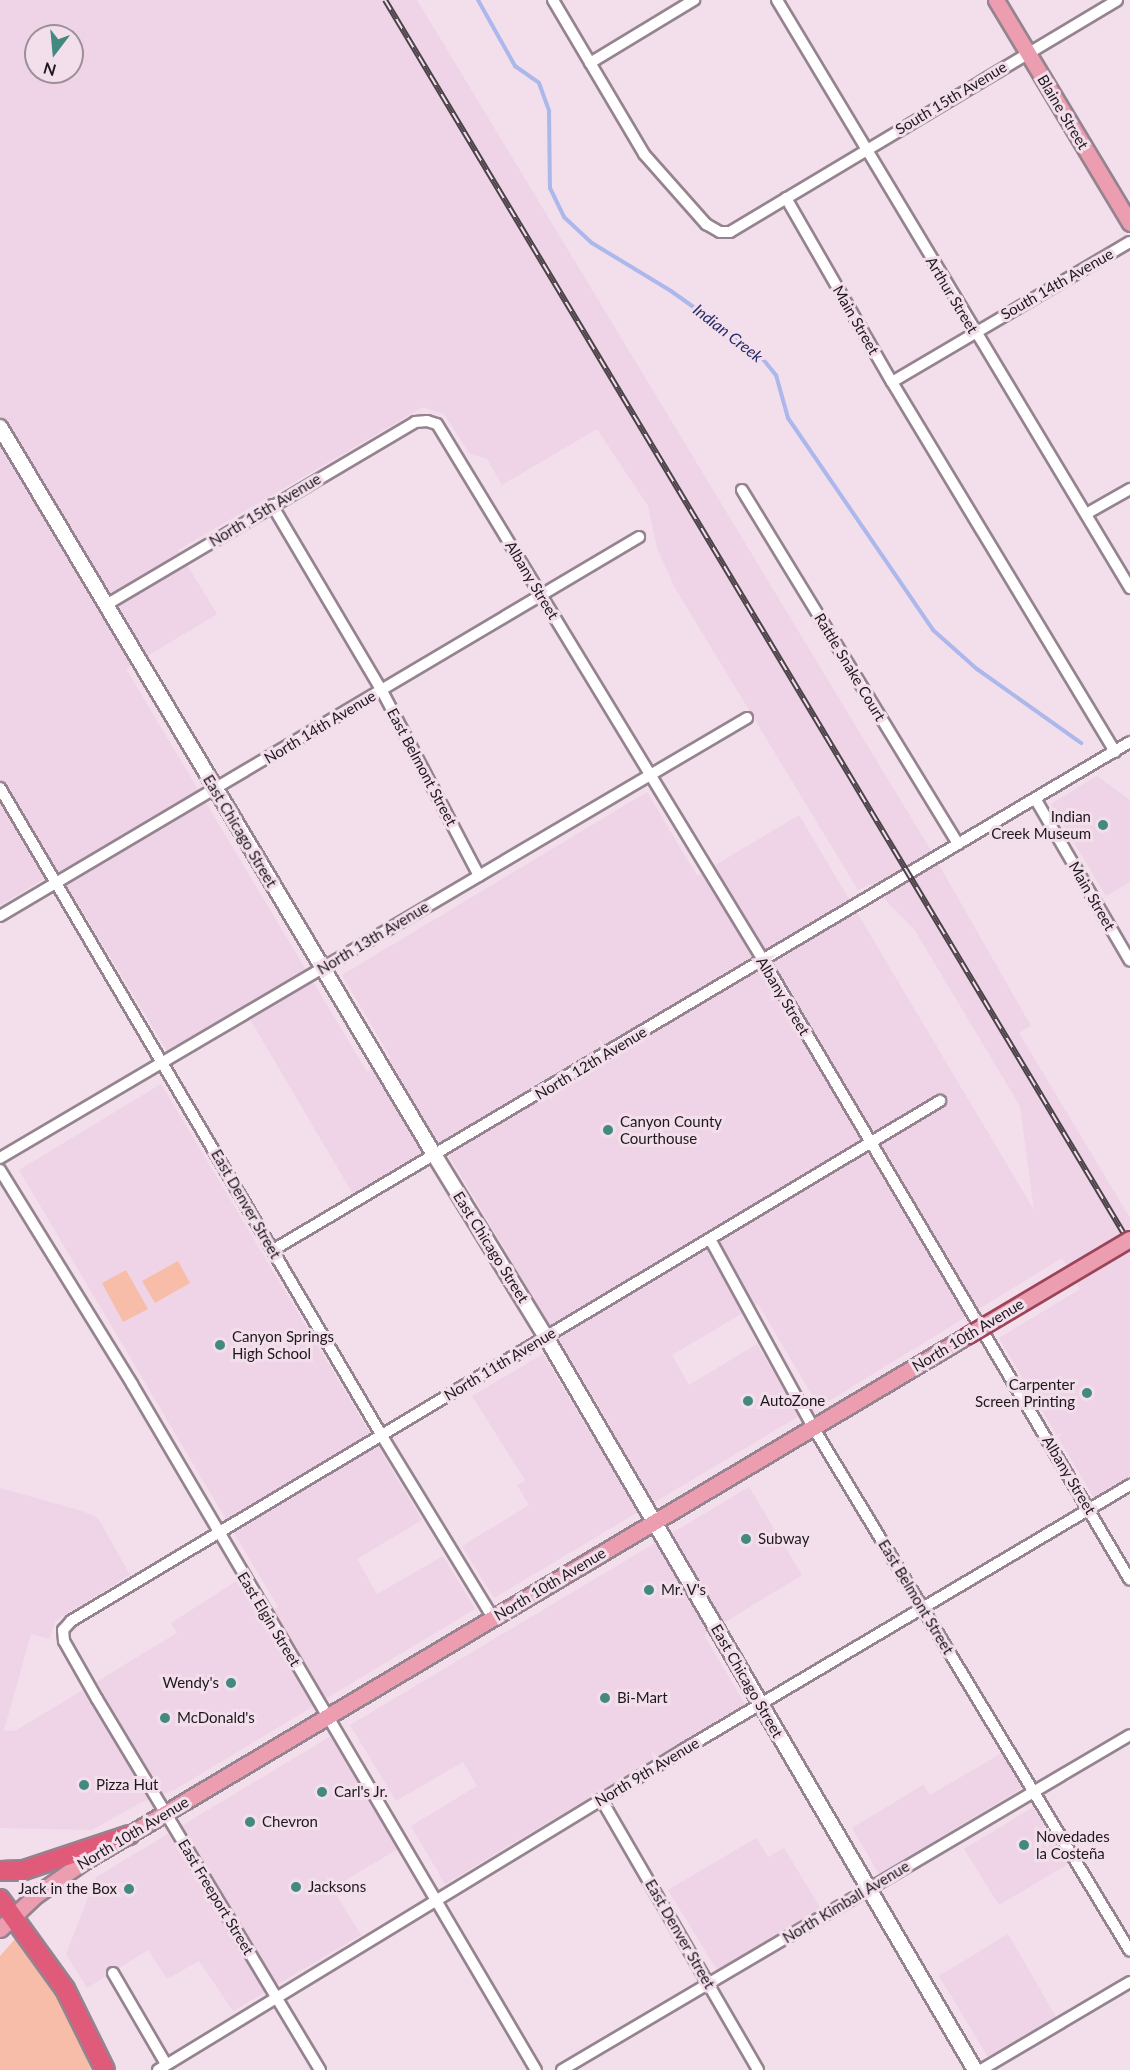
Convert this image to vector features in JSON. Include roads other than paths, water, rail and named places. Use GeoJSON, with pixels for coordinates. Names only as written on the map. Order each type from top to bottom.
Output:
{"type":"FeatureCollection","features":[{"type":"Feature","properties":{"kind":"highway"},"geometry":{"type":"LineString","coordinates":[[0,1871],[36,1867],[129,1835]]}},
{"type":"Feature","properties":{"kind":"highway"},"geometry":{"type":"LineString","coordinates":[[0,1899],[14,1915],[65,1989],[105,2070]]}},
{"type":"Feature","properties":{"kind":"main road","name":"Blaine Street"},"geometry":{"type":"LineString","coordinates":[[996,0],[1130,223]]}},
{"type":"Feature","properties":{"kind":"main road","name":"North 10th Avenue"},"geometry":{"type":"LineString","coordinates":[[0,1929],[62,1875],[1130,1239]]}},
{"type":"Feature","properties":{"kind":"street"},"geometry":{"type":"LineString","coordinates":[[553,0],[644,154],[706,224],[720,232],[730,232],[786,198]]}},
{"type":"Feature","properties":{"kind":"street"},"geometry":{"type":"LineString","coordinates":[[590,63],[694,0]]}},
{"type":"Feature","properties":{"kind":"street","name":"Arthur Street"},"geometry":{"type":"LineString","coordinates":[[777,0],[1130,588]]}},
{"type":"Feature","properties":{"kind":"street","name":"South 15th Avenue"},"geometry":{"type":"LineString","coordinates":[[786,198],[1117,0]]}},
{"type":"Feature","properties":{"kind":"street","name":"Main Street"},"geometry":{"type":"LineString","coordinates":[[786,198],[892,382],[1115,752]]}},
{"type":"Feature","properties":{"kind":"street","name":"South 14th Avenue"},"geometry":{"type":"LineString","coordinates":[[892,382],[1130,242]]}},
{"type":"Feature","properties":{"kind":"street","name":"North 15th Avenue"},"geometry":{"type":"LineString","coordinates":[[106,605],[416,422],[427,420]]}},
{"type":"Feature","properties":{"kind":"street","name":"Albany Street"},"geometry":{"type":"LineString","coordinates":[[427,420],[437,424],[763,960],[1130,1580]]}},
{"type":"Feature","properties":{"kind":"street","name":"East Chicago Street"},"geometry":{"type":"LineString","coordinates":[[0,427],[215,790],[546,1336],[975,2070]]}},
{"type":"Feature","properties":{"kind":"street"},"geometry":{"type":"LineString","coordinates":[[1086,514],[1130,489]]}},
{"type":"Feature","properties":{"kind":"street","name":"Rattle Snake Court"},"geometry":{"type":"LineString","coordinates":[[742,490],[958,844]]}},
{"type":"Feature","properties":{"kind":"street","name":"East Belmont Street"},"geometry":{"type":"LineString","coordinates":[[272,505],[381,689],[479,876]]}},
{"type":"Feature","properties":{"kind":"street","name":"North 14th Avenue"},"geometry":{"type":"LineString","coordinates":[[0,916],[639,537]]}},
{"type":"Feature","properties":{"kind":"street","name":"North 13th Avenue"},"geometry":{"type":"LineString","coordinates":[[0,1158],[747,718]]}},
{"type":"Feature","properties":{"kind":"street","name":"North 12th Avenue"},"geometry":{"type":"LineString","coordinates":[[273,1250],[1036,800],[1130,742]]}},
{"type":"Feature","properties":{"kind":"street","name":"East Denver Street"},"geometry":{"type":"LineString","coordinates":[[0,788],[382,1436],[493,1618]]}},
{"type":"Feature","properties":{"kind":"street","name":"Main Street"},"geometry":{"type":"LineString","coordinates":[[1036,800],[1130,961]]}},
{"type":"Feature","properties":{"kind":"street","name":"North 11th Avenue"},"geometry":{"type":"LineString","coordinates":[[63,1630],[71,1621],[940,1101]]}},
{"type":"Feature","properties":{"kind":"street","name":"East Elgin Street"},"geometry":{"type":"LineString","coordinates":[[0,1170],[132,1384],[536,2070]]}},
{"type":"Feature","properties":{"kind":"street","name":"East Belmont Street"},"geometry":{"type":"LineString","coordinates":[[710,1239],[813,1427],[1130,1951]]}},
{"type":"Feature","properties":{"kind":"street","name":"North 9th Avenue"},"geometry":{"type":"LineString","coordinates":[[162,2067],[601,1799],[1130,1485]]}},
{"type":"Feature","properties":{"kind":"street","name":"East Freeport Street"},"geometry":{"type":"LineString","coordinates":[[63,1630],[64,1641],[80,1670],[320,2070]]}},
{"type":"Feature","properties":{"kind":"street","name":"North Kimball Avenue"},"geometry":{"type":"LineString","coordinates":[[562,2070],[1130,1735]]}},
{"type":"Feature","properties":{"kind":"street","name":"East Denver Street"},"geometry":{"type":"LineString","coordinates":[[601,1799],[758,2070]]}},
{"type":"Feature","properties":{"kind":"street"},"geometry":{"type":"LineString","coordinates":[[113,1973],[162,2067]]}},
{"type":"Feature","properties":{"kind":"street"},"geometry":{"type":"LineString","coordinates":[[981,2070],[1130,1982]]}},
{"type":"Feature","properties":{"kind":"waterway","name":"Indian Creek"},"geometry":{"type":"LineString","coordinates":[[478,0],[515,66],[539,83],[549,111],[550,188],[564,217],[592,243],[671,291],[758,353],[776,375],[788,418],[933,630],[977,669],[1081,743]]}},
{"type":"Feature","properties":{"kind":"railway"},"geometry":{"type":"LineString","coordinates":[[385,0],[1130,1244]]}},
{"type":"Feature","properties":{"kind":"place","name":"Indian Creek Museum"},"geometry":{"type":"Point","coordinates":[1103,825]}},
{"type":"Feature","properties":{"kind":"place","name":"Canyon County Courthouse"},"geometry":{"type":"Point","coordinates":[608,1130]}},
{"type":"Feature","properties":{"kind":"place","name":"Canyon Springs High School"},"geometry":{"type":"Point","coordinates":[220,1345]}},
{"type":"Feature","properties":{"kind":"place","name":"Carpenter Screen Printing"},"geometry":{"type":"Point","coordinates":[1087,1393]}},
{"type":"Feature","properties":{"kind":"place","name":"AutoZone"},"geometry":{"type":"Point","coordinates":[748,1401]}},
{"type":"Feature","properties":{"kind":"place","name":"Subway"},"geometry":{"type":"Point","coordinates":[746,1539]}},
{"type":"Feature","properties":{"kind":"place","name":"Mr. V's"},"geometry":{"type":"Point","coordinates":[649,1590]}},
{"type":"Feature","properties":{"kind":"place","name":"Wendy's"},"geometry":{"type":"Point","coordinates":[231,1683]}},
{"type":"Feature","properties":{"kind":"place","name":"Bi-Mart"},"geometry":{"type":"Point","coordinates":[605,1698]}},
{"type":"Feature","properties":{"kind":"place","name":"McDonald's"},"geometry":{"type":"Point","coordinates":[165,1718]}},
{"type":"Feature","properties":{"kind":"place","name":"Pizza Hut"},"geometry":{"type":"Point","coordinates":[84,1785]}},
{"type":"Feature","properties":{"kind":"place","name":"Carl's Jr."},"geometry":{"type":"Point","coordinates":[322,1792]}},
{"type":"Feature","properties":{"kind":"place","name":"Chevron"},"geometry":{"type":"Point","coordinates":[250,1822]}},
{"type":"Feature","properties":{"kind":"place","name":"Novedades la Costeña"},"geometry":{"type":"Point","coordinates":[1024,1845]}},
{"type":"Feature","properties":{"kind":"place","name":"Jacksons"},"geometry":{"type":"Point","coordinates":[296,1887]}},
{"type":"Feature","properties":{"kind":"place","name":"Jack in the Box"},"geometry":{"type":"Point","coordinates":[129,1889]}}]}
